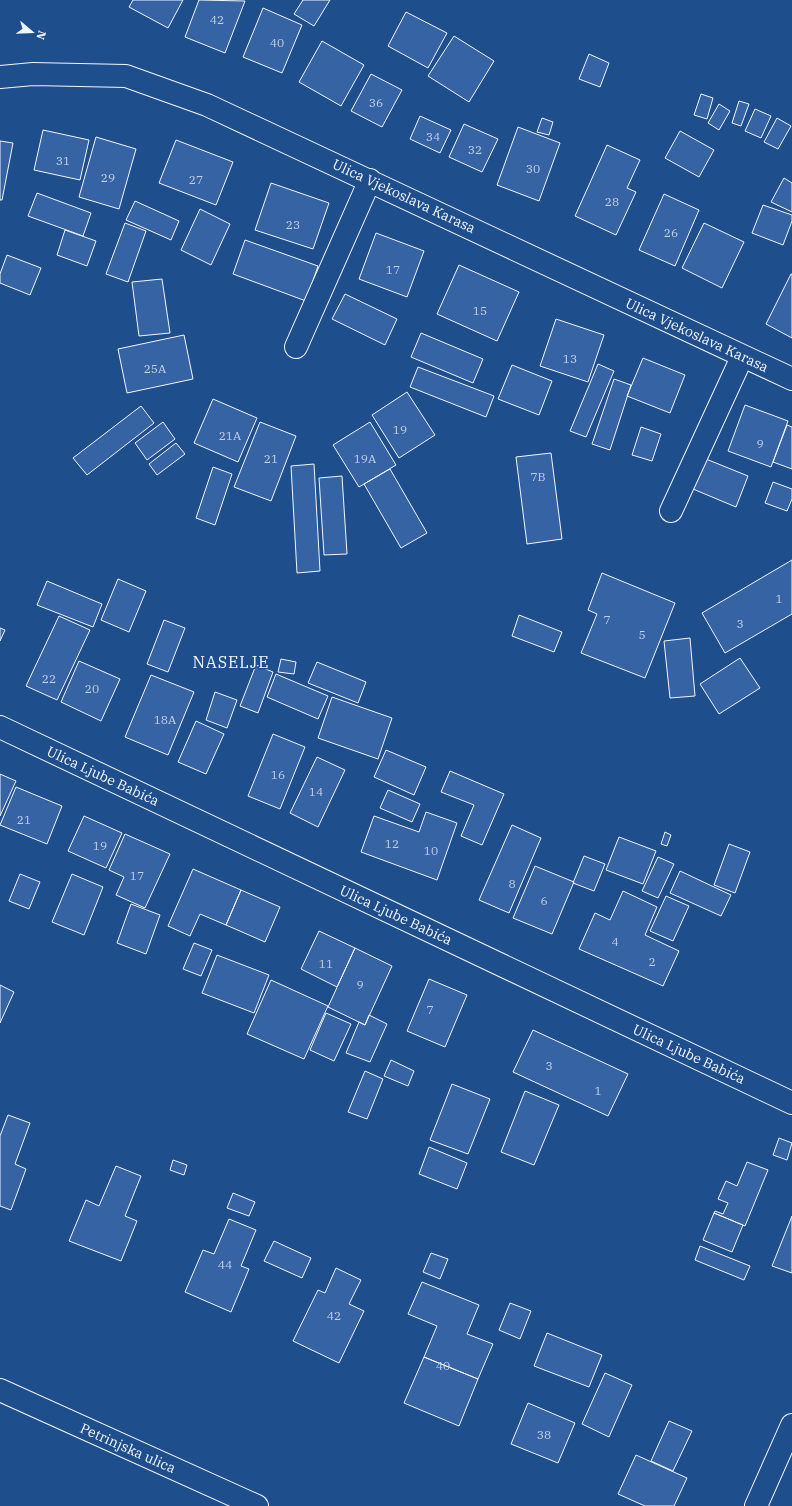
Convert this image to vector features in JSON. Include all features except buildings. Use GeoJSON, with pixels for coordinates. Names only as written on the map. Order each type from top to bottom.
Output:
{"type":"FeatureCollection","features":[{"type":"Feature","properties":{"kind":"street","name":"Ulica Vjekoslava Karasa"},"geometry":{"type":"LineString","coordinates":[[0,77],[33,74],[126,76],[207,105],[370,180],[742,357],[792,379]]}},
{"type":"Feature","properties":{"kind":"street"},"geometry":{"type":"LineString","coordinates":[[296,347],[370,180]]}},
{"type":"Feature","properties":{"kind":"street"},"geometry":{"type":"LineString","coordinates":[[671,511],[742,357]]}},
{"type":"Feature","properties":{"kind":"street","name":"Ulica Ljube Babića"},"geometry":{"type":"LineString","coordinates":[[0,727],[792,1103]]}},
{"type":"Feature","properties":{"kind":"street","name":"Petrinjska ulica"},"geometry":{"type":"LineString","coordinates":[[0,1390],[257,1506]]}},
{"type":"Feature","properties":{"kind":"street"},"geometry":{"type":"LineString","coordinates":[[756,1506],[784,1460],[792,1424]]}},
{"type":"Feature","properties":{"kind":"district","name":"NASELJE"},"geometry":{"type":"Point","coordinates":[231,662]}}]}
